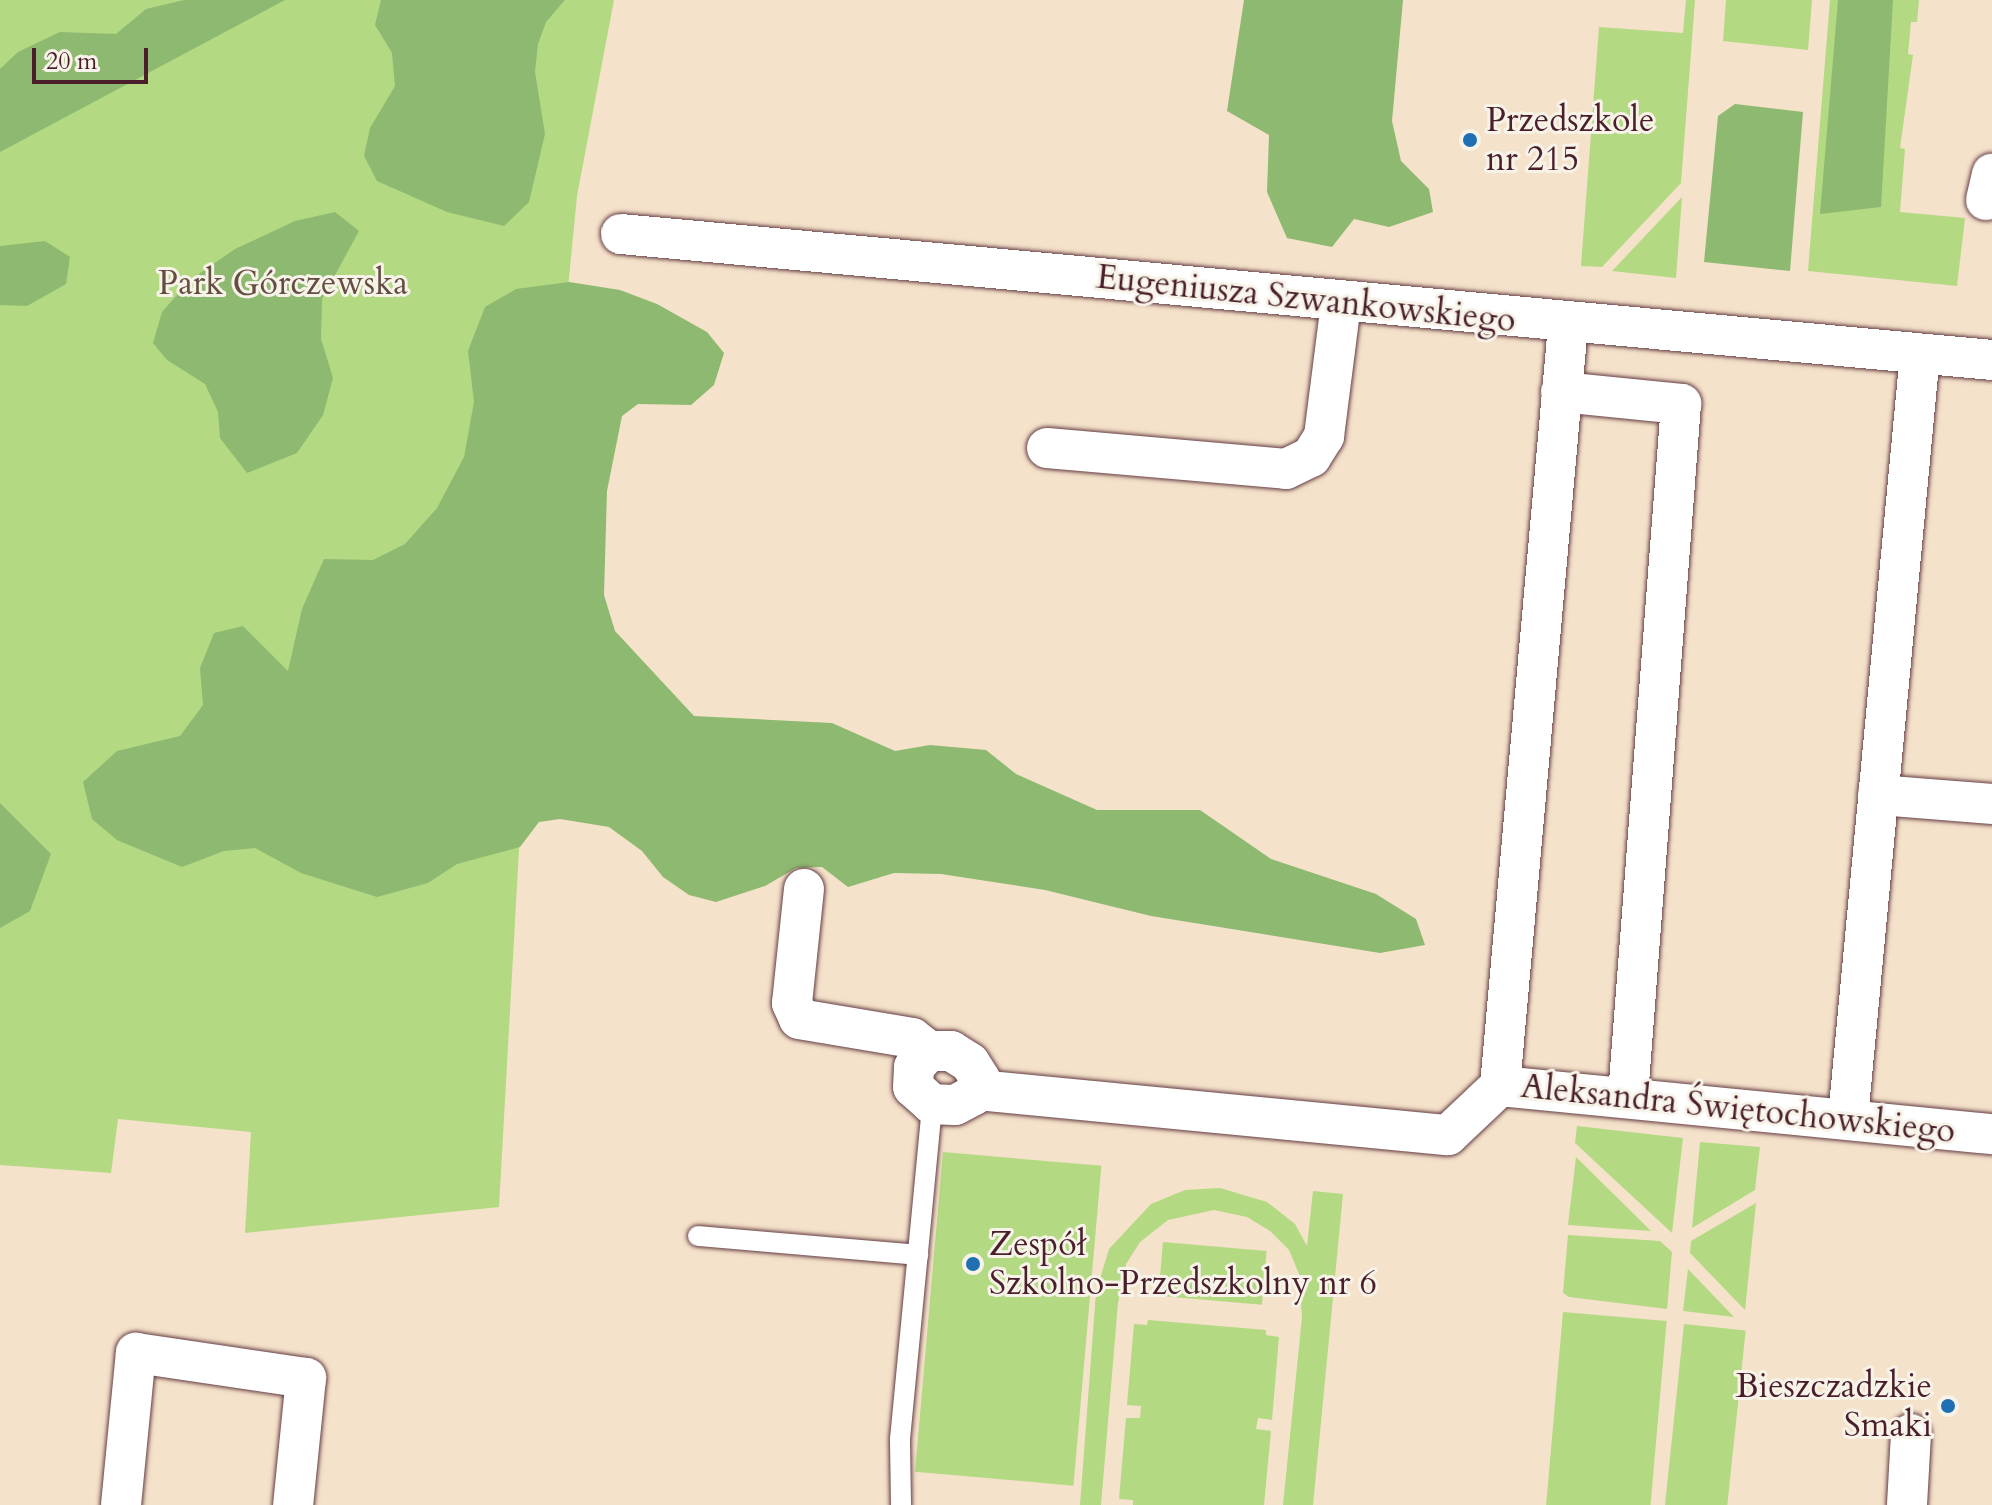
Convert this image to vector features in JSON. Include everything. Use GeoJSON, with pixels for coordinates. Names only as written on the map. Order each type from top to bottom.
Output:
{"type":"FeatureCollection","features":[{"type":"Feature","properties":{"kind":"street","name":"Eugeniusza Szwankowskiego"},"geometry":{"type":"LineString","coordinates":[[621,234],[1568,325],[1992,360]]}},
{"type":"Feature","properties":{"kind":"street"},"geometry":{"type":"LineString","coordinates":[[1047,448],[1286,469],[1311,457],[1324,436],[1341,303]]}},
{"type":"Feature","properties":{"kind":"street"},"geometry":{"type":"LineString","coordinates":[[1500,1086],[1568,325]]}},
{"type":"Feature","properties":{"kind":"street"},"geometry":{"type":"LineString","coordinates":[[1848,1118],[1920,354]]}},
{"type":"Feature","properties":{"kind":"street"},"geometry":{"type":"LineString","coordinates":[[1561,392],[1681,404],[1628,1096]]}},
{"type":"Feature","properties":{"kind":"street"},"geometry":{"type":"LineString","coordinates":[[1878,795],[1992,804]]}},
{"type":"Feature","properties":{"kind":"street"},"geometry":{"type":"LineString","coordinates":[[804,889],[792,1003],[799,1019],[912,1038],[922,1059],[913,1087],[932,1104],[955,1105],[976,1093],[980,1079],[970,1063],[951,1051],[922,1059]]}},
{"type":"Feature","properties":{"kind":"street","name":"Aleksandra Świętochowskiego"},"geometry":{"type":"LineString","coordinates":[[976,1093],[1149,1111],[1448,1135],[1500,1086],[1628,1096],[1992,1134]]}},
{"type":"Feature","properties":{"kind":"street"},"geometry":{"type":"LineString","coordinates":[[121,1505],[136,1353],[306,1378],[293,1505]]}},
{"type":"Feature","properties":{"kind":"street"},"geometry":{"type":"LineString","coordinates":[[1907,1505],[1911,1434]]}},
{"type":"Feature","properties":{"kind":"lane"},"geometry":{"type":"LineString","coordinates":[[901,1505],[900,1439],[932,1104]]}},
{"type":"Feature","properties":{"kind":"lane"},"geometry":{"type":"LineString","coordinates":[[698,1236],[918,1255]]}},
{"type":"Feature","properties":{"kind":"green space","name":"Park Górczewska"},"geometry":{"type":"Polygon","coordinates":[[[0,0],[614,0],[577,196],[527,707],[499,1207],[245,1233],[251,1132],[118,1119],[111,1173],[0,1165],[0,0]]]}},
{"type":"Feature","properties":{"kind":"green space"},"geometry":{"type":"Polygon","coordinates":[[[184,0],[285,0],[0,152],[0,69],[18,52],[60,32],[116,34],[146,9],[184,0]]]}},
{"type":"Feature","properties":{"kind":"green space"},"geometry":{"type":"Polygon","coordinates":[[[381,0],[565,0],[546,22],[538,44],[535,72],[545,134],[529,202],[504,226],[447,212],[377,181],[364,156],[370,128],[395,86],[392,53],[375,25],[381,0]]]}},
{"type":"Feature","properties":{"kind":"green space"},"geometry":{"type":"Polygon","coordinates":[[[1244,0],[1403,0],[1392,121],[1401,161],[1429,189],[1433,212],[1389,227],[1354,219],[1332,247],[1287,238],[1267,192],[1269,135],[1227,111],[1244,0]]]}},
{"type":"Feature","properties":{"kind":"green space"},"geometry":{"type":"Polygon","coordinates":[[[1686,0],[1695,0],[1681,183],[1602,267],[1581,266],[1599,27],[1683,33],[1686,0]]]}},
{"type":"Feature","properties":{"kind":"green space"},"geometry":{"type":"Polygon","coordinates":[[[1726,0],[1812,0],[1808,50],[1723,41],[1726,0]]]}},
{"type":"Feature","properties":{"kind":"green space"},"geometry":{"type":"Polygon","coordinates":[[[1830,0],[1919,0],[1917,22],[1911,22],[1908,54],[1913,55],[1900,148],[1905,149],[1900,212],[1965,218],[1957,286],[1808,271],[1830,0]]]}},
{"type":"Feature","properties":{"kind":"green space"},"geometry":{"type":"Polygon","coordinates":[[[1838,0],[1893,0],[1881,207],[1820,214],[1838,0]]]}},
{"type":"Feature","properties":{"kind":"green space"},"geometry":{"type":"Polygon","coordinates":[[[1735,104],[1803,112],[1790,271],[1704,262],[1718,116],[1735,104]]]}},
{"type":"Feature","properties":{"kind":"green space"},"geometry":{"type":"Polygon","coordinates":[[[1682,197],[1676,278],[1612,271],[1682,197]]]}},
{"type":"Feature","properties":{"kind":"green space"},"geometry":{"type":"Polygon","coordinates":[[[335,212],[359,231],[322,299],[321,339],[333,378],[323,415],[297,453],[247,473],[220,438],[218,412],[205,384],[167,360],[153,343],[162,312],[190,280],[235,249],[295,221],[335,212]]]}},
{"type":"Feature","properties":{"kind":"green space"},"geometry":{"type":"Polygon","coordinates":[[[45,241],[70,257],[66,284],[27,306],[0,305],[0,246],[45,241]]]}},
{"type":"Feature","properties":{"kind":"green space"},"geometry":{"type":"Polygon","coordinates":[[[569,282],[620,290],[657,304],[707,332],[724,353],[714,385],[691,405],[638,404],[622,416],[607,491],[604,595],[615,631],[694,716],[832,723],[895,751],[930,745],[986,750],[1016,774],[1097,810],[1200,810],[1271,859],[1376,894],[1416,919],[1425,945],[1380,953],[1151,916],[1045,890],[941,874],[894,873],[848,887],[822,867],[796,868],[765,886],[716,902],[689,895],[663,877],[642,851],[609,827],[560,819],[539,822],[520,847],[457,864],[428,883],[377,897],[301,873],[255,848],[224,851],[182,867],[117,840],[92,819],[83,782],[117,751],[180,736],[203,705],[200,668],[214,633],[243,626],[288,671],[302,609],[324,559],[373,560],[405,544],[437,508],[464,457],[474,402],[468,351],[485,307],[516,289],[569,282]]]}},
{"type":"Feature","properties":{"kind":"green space"},"geometry":{"type":"Polygon","coordinates":[[[0,803],[51,854],[30,911],[0,928],[0,803]]]}},
{"type":"Feature","properties":{"kind":"green space"},"geometry":{"type":"Polygon","coordinates":[[[1577,1126],[1683,1138],[1672,1233],[1575,1143],[1577,1126]]]}},
{"type":"Feature","properties":{"kind":"green space"},"geometry":{"type":"Polygon","coordinates":[[[1700,1142],[1760,1147],[1755,1190],[1692,1228],[1700,1142]]]}},
{"type":"Feature","properties":{"kind":"green space"},"geometry":{"type":"Polygon","coordinates":[[[943,1152],[1101,1166],[1073,1486],[915,1472],[943,1152]]]}},
{"type":"Feature","properties":{"kind":"green space"},"geometry":{"type":"Polygon","coordinates":[[[1576,1157],[1651,1231],[1568,1225],[1576,1157]]]}},
{"type":"Feature","properties":{"kind":"green space"},"geometry":{"type":"Polygon","coordinates":[[[1220,1188],[1267,1202],[1295,1224],[1307,1246],[1313,1191],[1343,1194],[1313,1505],[1283,1505],[1302,1317],[1299,1274],[1289,1250],[1270,1231],[1247,1217],[1214,1210],[1168,1220],[1140,1242],[1126,1264],[1118,1303],[1101,1505],[1080,1505],[1096,1292],[1109,1249],[1151,1204],[1185,1190],[1220,1188]]]}},
{"type":"Feature","properties":{"kind":"green space"},"geometry":{"type":"Polygon","coordinates":[[[1756,1203],[1745,1310],[1690,1253],[1691,1241],[1756,1203]]]}},
{"type":"Feature","properties":{"kind":"green space"},"geometry":{"type":"Polygon","coordinates":[[[1568,1235],[1660,1241],[1672,1252],[1667,1309],[1569,1297],[1563,1293],[1568,1235]]]}},
{"type":"Feature","properties":{"kind":"green space"},"geometry":{"type":"Polygon","coordinates":[[[1163,1242],[1267,1251],[1262,1305],[1158,1296],[1163,1242]]]}},
{"type":"Feature","properties":{"kind":"green space"},"geometry":{"type":"Polygon","coordinates":[[[1688,1269],[1734,1317],[1683,1311],[1688,1269]]]}},
{"type":"Feature","properties":{"kind":"green space"},"geometry":{"type":"Polygon","coordinates":[[[1563,1312],[1667,1321],[1651,1505],[1546,1505],[1563,1312]]]}},
{"type":"Feature","properties":{"kind":"green space"},"geometry":{"type":"Polygon","coordinates":[[[1148,1320],[1266,1330],[1266,1335],[1279,1337],[1272,1420],[1258,1418],[1256,1429],[1271,1431],[1264,1505],[1133,1505],[1133,1500],[1119,1499],[1126,1418],[1140,1418],[1141,1406],[1127,1405],[1134,1324],[1147,1325],[1148,1320]]]}},
{"type":"Feature","properties":{"kind":"green space"},"geometry":{"type":"Polygon","coordinates":[[[1684,1324],[1746,1330],[1727,1505],[1665,1505],[1684,1324]]]}},
{"type":"Feature","properties":{"kind":"place","name":"Przedszkole nr 215"},"geometry":{"type":"Point","coordinates":[1470,140]}},
{"type":"Feature","properties":{"kind":"place","name":"Zespół Szkolno-Przedszkolny nr 6"},"geometry":{"type":"Point","coordinates":[973,1264]}},
{"type":"Feature","properties":{"kind":"place","name":"Bieszczadzkie Smaki"},"geometry":{"type":"Point","coordinates":[1948,1406]}}]}
